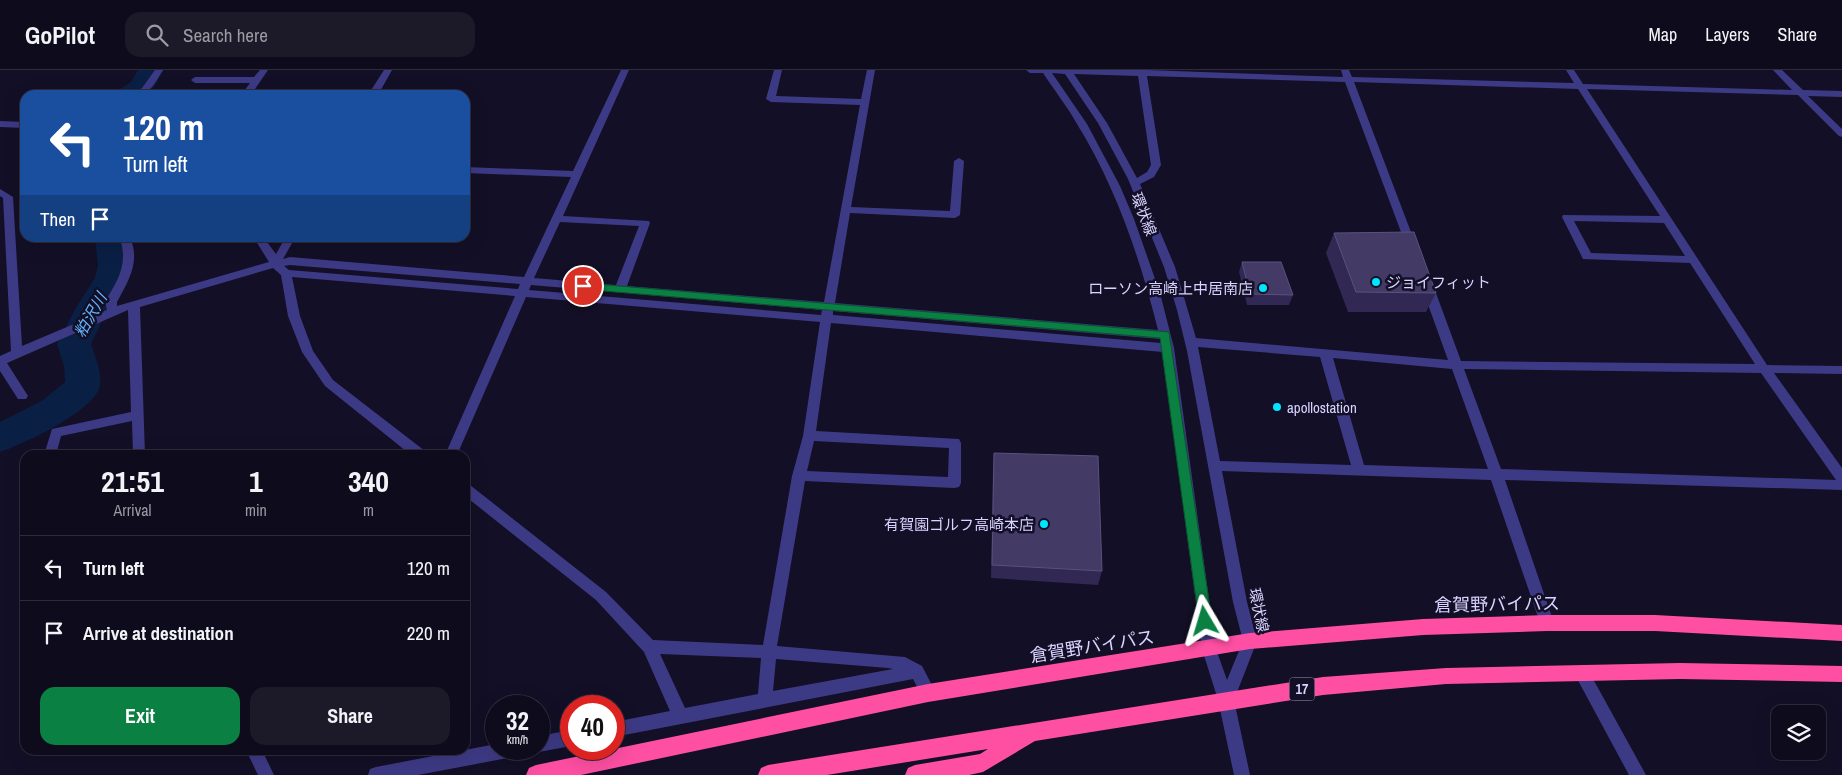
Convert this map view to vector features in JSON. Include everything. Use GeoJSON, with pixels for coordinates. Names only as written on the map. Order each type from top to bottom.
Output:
{"type":"FeatureCollection","features":[{"type":"Feature","properties":{"kind":"highway","name":"倉賀野バイパス"},"geometry":{"type":"LineString","coordinates":[[536,775],[928,693],[1250,641],[1423,627],[1547,624],[1655,624],[1842,633]]}},
{"type":"Feature","properties":{"kind":"highway","name":"17"},"geometry":{"type":"LineString","coordinates":[[768,775],[1322,686],[1446,676],[1582,672],[1842,674]]}},
{"type":"Feature","properties":{"kind":"highway"},"geometry":{"type":"LineString","coordinates":[[915,775],[984,763],[1034,732]]}},
{"type":"Feature","properties":{"kind":"street"},"geometry":{"type":"LineString","coordinates":[[145,90],[159,70]]}},
{"type":"Feature","properties":{"kind":"street"},"geometry":{"type":"LineString","coordinates":[[249,90],[264,70]]}},
{"type":"Feature","properties":{"kind":"street"},"geometry":{"type":"LineString","coordinates":[[376,90],[388,70]]}},
{"type":"Feature","properties":{"kind":"street"},"geometry":{"type":"LineString","coordinates":[[453,450],[527,282],[626,70]]}},
{"type":"Feature","properties":{"kind":"street"},"geometry":{"type":"LineString","coordinates":[[778,70],[771,99],[865,102]]}},
{"type":"Feature","properties":{"kind":"street"},"geometry":{"type":"LineString","coordinates":[[765,701],[769,652],[799,476],[809,436],[828,307],[871,70]]}},
{"type":"Feature","properties":{"kind":"street"},"geometry":{"type":"LineString","coordinates":[[1030,70],[1347,75],[1580,86],[1842,94]]}},
{"type":"Feature","properties":{"kind":"street","name":"環状線"},"geometry":{"type":"LineString","coordinates":[[1045,70],[1082,124],[1115,186],[1142,255],[1165,335],[1209,649],[1226,700]]}},
{"type":"Feature","properties":{"kind":"street"},"geometry":{"type":"LineString","coordinates":[[1570,70],[1764,369],[1842,478]]}},
{"type":"Feature","properties":{"kind":"street"},"geometry":{"type":"LineString","coordinates":[[1777,70],[1842,134]]}},
{"type":"Feature","properties":{"kind":"street","name":"環状線"},"geometry":{"type":"LineString","coordinates":[[1068,71],[1102,121],[1134,182],[1151,218],[1180,298],[1191,342],[1216,466],[1240,602],[1250,641],[1226,700]]}},
{"type":"Feature","properties":{"kind":"street"},"geometry":{"type":"LineString","coordinates":[[1134,182],[1150,175],[1155,170],[1156,165],[1142,72]]}},
{"type":"Feature","properties":{"kind":"street"},"geometry":{"type":"LineString","coordinates":[[1347,75],[1457,365],[1547,624]]}},
{"type":"Feature","properties":{"kind":"street"},"geometry":{"type":"LineString","coordinates":[[195,80],[256,80]]}},
{"type":"Feature","properties":{"kind":"street"},"geometry":{"type":"LineString","coordinates":[[0,124],[20,125]]}},
{"type":"Feature","properties":{"kind":"street"},"geometry":{"type":"LineString","coordinates":[[846,210],[955,215],[959,161]]}},
{"type":"Feature","properties":{"kind":"street"},"geometry":{"type":"LineString","coordinates":[[470,170],[578,174]]}},
{"type":"Feature","properties":{"kind":"street"},"geometry":{"type":"LineString","coordinates":[[0,192],[8,197],[16,354]]}},
{"type":"Feature","properties":{"kind":"street"},"geometry":{"type":"LineString","coordinates":[[1668,220],[1567,217],[1587,256],[1693,260]]}},
{"type":"Feature","properties":{"kind":"street"},"geometry":{"type":"LineString","coordinates":[[558,219],[645,223],[620,290]]}},
{"type":"Feature","properties":{"kind":"street"},"geometry":{"type":"LineString","coordinates":[[113,312],[111,302],[127,274],[127,242]]}},
{"type":"Feature","properties":{"kind":"street"},"geometry":{"type":"LineString","coordinates":[[262,242],[268,249],[274,264],[286,273],[1168,348]]}},
{"type":"Feature","properties":{"kind":"street"},"geometry":{"type":"LineString","coordinates":[[274,264],[288,242]]}},
{"type":"Feature","properties":{"kind":"street"},"geometry":{"type":"LineString","coordinates":[[22,396],[0,361],[113,312],[274,264],[290,261],[1165,335]]}},
{"type":"Feature","properties":{"kind":"street"},"geometry":{"type":"LineString","coordinates":[[286,273],[294,316],[308,352],[329,384],[414,450]]}},
{"type":"Feature","properties":{"kind":"street"},"geometry":{"type":"LineString","coordinates":[[134,305],[139,450]]}},
{"type":"Feature","properties":{"kind":"street"},"geometry":{"type":"LineString","coordinates":[[1191,342],[1325,352],[1457,365],[1842,370]]}},
{"type":"Feature","properties":{"kind":"street"},"geometry":{"type":"LineString","coordinates":[[1325,352],[1359,470]]}},
{"type":"Feature","properties":{"kind":"street"},"geometry":{"type":"LineString","coordinates":[[51,450],[58,426],[138,415]]}},
{"type":"Feature","properties":{"kind":"street"},"geometry":{"type":"LineString","coordinates":[[799,476],[954,483],[955,444],[809,436]]}},
{"type":"Feature","properties":{"kind":"street"},"geometry":{"type":"LineString","coordinates":[[1216,466],[1842,485]]}},
{"type":"Feature","properties":{"kind":"street"},"geometry":{"type":"LineString","coordinates":[[470,493],[601,596],[649,647],[681,716]]}},
{"type":"Feature","properties":{"kind":"street"},"geometry":{"type":"LineString","coordinates":[[649,647],[769,652],[888,661],[905,664],[917,671],[928,693]]}},
{"type":"Feature","properties":{"kind":"street"},"geometry":{"type":"LineString","coordinates":[[625,728],[917,671]]}},
{"type":"Feature","properties":{"kind":"street"},"geometry":{"type":"LineString","coordinates":[[1582,672],[1590,690],[1638,775]]}},
{"type":"Feature","properties":{"kind":"street"},"geometry":{"type":"LineString","coordinates":[[1226,700],[1242,775]]}},
{"type":"Feature","properties":{"kind":"street"},"geometry":{"type":"LineString","coordinates":[[376,775],[485,754]]}},
{"type":"Feature","properties":{"kind":"street"},"geometry":{"type":"LineString","coordinates":[[258,755],[266,775]]}},
{"type":"Feature","properties":{"kind":"building"},"geometry":{"type":"Polygon","coordinates":[[[1414,232],[1436,293],[1356,292],[1334,233],[1414,232]]]}},
{"type":"Feature","properties":{"kind":"building"},"geometry":{"type":"Polygon","coordinates":[[[1242,262],[1281,262],[1293,295],[1250,294],[1242,262]]]}},
{"type":"Feature","properties":{"kind":"building","name":"有賀園ゴルフ高崎本店"},"geometry":{"type":"Polygon","coordinates":[[[994,453],[1098,456],[1102,571],[992,565],[994,453]]]}},
{"type":"Feature","properties":{"kind":"waterway","name":"粕沢川"},"geometry":{"type":"LineString","coordinates":[[136,90],[141,87],[151,70]]}},
{"type":"Feature","properties":{"kind":"waterway","name":"粕沢川"},"geometry":{"type":"LineString","coordinates":[[0,438],[56,410],[83,386],[81,366],[74,344],[93,306],[111,280],[114,265],[111,242]]}},
{"type":"Feature","properties":{"kind":"place","name":"ジョイフィット"},"geometry":{"type":"Point","coordinates":[1376,282]}},
{"type":"Feature","properties":{"kind":"place","name":"ローソン高崎上中居南店"},"geometry":{"type":"Point","coordinates":[1263,288]}},
{"type":"Feature","properties":{"kind":"place","name":"apollostation"},"geometry":{"type":"Point","coordinates":[1277,407]}},
{"type":"Feature","properties":{"kind":"place","name":"有賀園ゴルフ高崎本店"},"geometry":{"type":"Point","coordinates":[1044,524]}},
{"type":"Feature","properties":{"kind":"route"},"geometry":{"type":"LineString","coordinates":[[583,286],[1165,335],[1205,621]]}}]}
